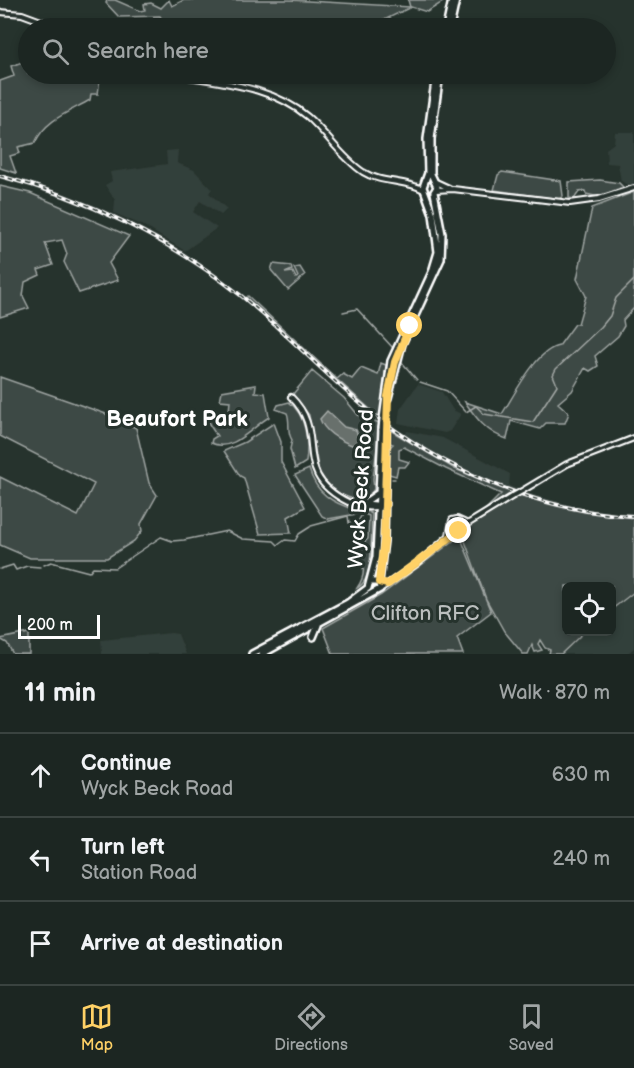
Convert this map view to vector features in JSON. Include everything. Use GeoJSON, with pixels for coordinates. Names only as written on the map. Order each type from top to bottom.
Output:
{"type":"FeatureCollection","features":[{"type":"Feature","properties":{"kind":"main road"},"geometry":{"type":"LineString","coordinates":[[450,18],[454,0]]}},
{"type":"Feature","properties":{"kind":"main road","name":"Wyck Beck Road"},"geometry":{"type":"LineString","coordinates":[[379,586],[378,493],[391,361],[435,264],[438,235],[425,191],[426,139],[436,84]]}},
{"type":"Feature","properties":{"kind":"main road"},"geometry":{"type":"LineString","coordinates":[[425,191],[435,192],[436,182],[431,174],[431,139],[437,84]]}},
{"type":"Feature","properties":{"kind":"main road"},"geometry":{"type":"LineString","coordinates":[[426,181],[436,182]]}},
{"type":"Feature","properties":{"kind":"main road","name":"Wyck Beck Road"},"geometry":{"type":"LineString","coordinates":[[385,420],[395,362],[441,259],[442,234],[435,192]]}},
{"type":"Feature","properties":{"kind":"main road","name":"Wyck Beck Road"},"geometry":{"type":"LineString","coordinates":[[370,584],[378,535],[379,506],[386,477],[384,430]]}},
{"type":"Feature","properties":{"kind":"main road"},"geometry":{"type":"LineString","coordinates":[[364,503],[378,493]]}},
{"type":"Feature","properties":{"kind":"main road"},"geometry":{"type":"LineString","coordinates":[[370,584],[379,586]]}},
{"type":"Feature","properties":{"kind":"main road"},"geometry":{"type":"LineString","coordinates":[[370,584],[372,591],[379,586]]}},
{"type":"Feature","properties":{"kind":"main road"},"geometry":{"type":"LineString","coordinates":[[252,654],[348,603],[370,584]]}},
{"type":"Feature","properties":{"kind":"main road"},"geometry":{"type":"LineString","coordinates":[[262,654],[319,624],[379,586]]}},
{"type":"Feature","properties":{"kind":"main road"},"geometry":{"type":"LineString","coordinates":[[313,637],[319,624]]}},
{"type":"Feature","properties":{"kind":"street"},"geometry":{"type":"LineString","coordinates":[[0,12],[11,12],[29,18]]}},
{"type":"Feature","properties":{"kind":"street"},"geometry":{"type":"LineString","coordinates":[[228,84],[248,88],[292,106],[363,172],[381,180],[407,184],[425,191]]}},
{"type":"Feature","properties":{"kind":"street"},"geometry":{"type":"LineString","coordinates":[[407,184],[426,181]]}},
{"type":"Feature","properties":{"kind":"street"},"geometry":{"type":"LineString","coordinates":[[436,182],[453,189],[570,203],[597,200],[634,188]]}},
{"type":"Feature","properties":{"kind":"street"},"geometry":{"type":"LineString","coordinates":[[435,192],[453,189]]}},
{"type":"Feature","properties":{"kind":"street"},"geometry":{"type":"LineString","coordinates":[[291,396],[302,408],[309,426],[312,463],[319,480],[332,493],[348,502],[379,506]]}},
{"type":"Feature","properties":{"kind":"street"},"geometry":{"type":"LineString","coordinates":[[379,586],[388,584],[455,532],[567,464],[634,438]]}},
{"type":"Feature","properties":{"kind":"street"},"geometry":{"type":"LineString","coordinates":[[348,502],[379,506]]}},
{"type":"Feature","properties":{"kind":"street"},"geometry":{"type":"LineString","coordinates":[[448,537],[452,520],[457,519],[469,524]]}},
{"type":"Feature","properties":{"kind":"street"},"geometry":{"type":"LineString","coordinates":[[461,529],[462,522]]}},
{"type":"Feature","properties":{"kind":"street"},"geometry":{"type":"LineString","coordinates":[[450,529],[455,532]]}},
{"type":"Feature","properties":{"kind":"shaded area"},"geometry":{"type":"Polygon","coordinates":[[[615,132],[634,132],[634,185],[629,186],[621,181],[618,164],[607,163],[606,149],[614,143],[615,132]]]}},
{"type":"Feature","properties":{"kind":"shaded area"},"geometry":{"type":"Polygon","coordinates":[[[178,150],[177,163],[194,170],[212,189],[209,193],[227,209],[221,215],[200,201],[193,212],[217,228],[185,251],[144,226],[114,213],[115,200],[105,185],[112,181],[110,172],[167,164],[166,151],[178,150]]]}},
{"type":"Feature","properties":{"kind":"shaded area"},"geometry":{"type":"Polygon","coordinates":[[[278,326],[380,418],[380,422],[345,394],[276,329],[278,326]]]}},
{"type":"Feature","properties":{"kind":"shaded area"},"geometry":{"type":"Polygon","coordinates":[[[418,384],[442,392],[453,410],[461,414],[450,431],[445,433],[398,423],[400,409],[418,384]]]}},
{"type":"Feature","properties":{"kind":"shaded area"},"geometry":{"type":"Polygon","coordinates":[[[327,411],[344,427],[356,430],[361,444],[357,447],[346,443],[326,429],[320,419],[327,411]]]}},
{"type":"Feature","properties":{"kind":"shaded area"},"geometry":{"type":"Polygon","coordinates":[[[391,426],[405,435],[407,431],[443,438],[510,474],[509,486],[520,490],[515,493],[470,477],[415,447],[390,429],[391,426]]]}},
{"type":"Feature","properties":{"kind":"shaded area"},"geometry":{"type":"Polygon","coordinates":[[[523,492],[581,508],[634,515],[634,518],[565,508],[520,495],[523,492]]]}},
{"type":"Feature","properties":{"kind":"shaded area"},"geometry":{"type":"Polygon","coordinates":[[[634,592],[634,648],[627,654],[560,654],[580,636],[616,636],[616,606],[634,592]]]}},
{"type":"Feature","properties":{"kind":"shaded area"},"geometry":{"type":"Polygon","coordinates":[[[178,634],[186,654],[102,654],[101,640],[178,634]]]}},
{"type":"Feature","properties":{"kind":"green space"},"geometry":{"type":"Polygon","coordinates":[[[107,0],[115,0],[140,11],[145,10],[144,4],[151,3],[161,8],[169,0],[172,6],[184,0],[290,0],[410,7],[408,0],[446,0],[427,12],[411,7],[388,18],[119,17],[106,3],[107,0]]]}},
{"type":"Feature","properties":{"kind":"green space"},"geometry":{"type":"Polygon","coordinates":[[[18,64],[18,84],[99,84],[98,94],[91,94],[90,100],[51,122],[35,143],[18,147],[20,153],[10,156],[16,173],[0,168],[0,81],[14,76],[11,66],[18,64]]]}},
{"type":"Feature","properties":{"kind":"green space"},"geometry":{"type":"Polygon","coordinates":[[[502,172],[561,181],[563,196],[559,199],[494,190],[498,175],[502,172]]]}},
{"type":"Feature","properties":{"kind":"green space"},"geometry":{"type":"Polygon","coordinates":[[[600,180],[619,183],[623,187],[599,197],[586,194],[585,191],[579,192],[574,199],[569,198],[569,182],[600,180]]]}},
{"type":"Feature","properties":{"kind":"green space"},"geometry":{"type":"Polygon","coordinates":[[[0,186],[30,193],[129,236],[109,263],[118,280],[79,293],[64,262],[67,254],[62,240],[45,243],[53,265],[38,270],[40,275],[25,282],[23,296],[29,308],[0,317],[0,186]]]}},
{"type":"Feature","properties":{"kind":"green space"},"geometry":{"type":"Polygon","coordinates":[[[634,192],[634,308],[623,320],[624,326],[618,336],[595,356],[598,366],[590,371],[585,368],[572,391],[558,403],[569,413],[565,423],[546,423],[540,429],[511,421],[507,439],[494,433],[478,419],[465,402],[502,414],[534,364],[550,349],[559,346],[575,324],[578,324],[586,296],[577,279],[592,208],[634,192]]]}},
{"type":"Feature","properties":{"kind":"green space"},"geometry":{"type":"Polygon","coordinates":[[[273,264],[291,266],[292,270],[285,273],[293,272],[296,278],[298,277],[294,268],[300,267],[305,275],[288,290],[271,270],[273,264]]]}},
{"type":"Feature","properties":{"kind":"green space"},"geometry":{"type":"Polygon","coordinates":[[[248,296],[337,379],[343,374],[352,379],[361,368],[378,375],[381,363],[386,365],[380,418],[246,298],[248,296]]]}},
{"type":"Feature","properties":{"kind":"green space"},"geometry":{"type":"Polygon","coordinates":[[[312,371],[344,398],[359,416],[380,423],[373,479],[374,489],[368,498],[346,497],[327,484],[319,473],[309,415],[293,394],[312,371]]]}},
{"type":"Feature","properties":{"kind":"green space"},"geometry":{"type":"Polygon","coordinates":[[[0,377],[106,414],[136,428],[149,483],[157,495],[141,524],[142,531],[134,541],[107,558],[30,558],[0,545],[0,477],[78,516],[94,484],[0,436],[0,377]]]}},
{"type":"Feature","properties":{"kind":"green space"},"geometry":{"type":"Polygon","coordinates":[[[256,385],[255,392],[265,393],[269,417],[235,442],[227,445],[211,443],[212,439],[217,436],[209,424],[211,413],[229,411],[230,401],[220,400],[222,391],[256,385]]]}},
{"type":"Feature","properties":{"kind":"green space"},"geometry":{"type":"Polygon","coordinates":[[[289,402],[295,407],[303,421],[307,446],[306,462],[295,469],[290,449],[292,440],[287,413],[276,409],[278,405],[289,402]]]}},
{"type":"Feature","properties":{"kind":"green space"},"geometry":{"type":"Polygon","coordinates":[[[274,423],[281,442],[281,462],[305,507],[288,517],[291,533],[260,534],[244,478],[240,476],[224,451],[245,442],[274,423]]]}},
{"type":"Feature","properties":{"kind":"green space"},"geometry":{"type":"Polygon","coordinates":[[[390,430],[455,469],[515,493],[483,512],[501,494],[404,447],[399,449],[399,459],[409,462],[405,467],[398,467],[396,476],[389,474],[389,448],[393,444],[390,443],[390,430]]]}},
{"type":"Feature","properties":{"kind":"green space"},"geometry":{"type":"Polygon","coordinates":[[[309,469],[316,485],[326,496],[356,510],[356,514],[328,519],[322,516],[295,475],[309,469]]]}},
{"type":"Feature","properties":{"kind":"green space"},"geometry":{"type":"Polygon","coordinates":[[[520,495],[579,510],[634,518],[634,592],[616,606],[616,582],[562,582],[562,636],[580,636],[561,654],[549,654],[550,650],[545,648],[540,640],[538,644],[542,650],[535,652],[532,645],[528,654],[523,654],[504,631],[486,599],[462,533],[466,528],[520,495]]]}},
{"type":"Feature","properties":{"kind":"green space"},"geometry":{"type":"Polygon","coordinates":[[[363,509],[372,514],[371,554],[367,575],[357,588],[363,569],[357,549],[368,539],[369,516],[362,513],[363,509]]]}},
{"type":"Feature","properties":{"kind":"green space","name":"Clifton RFC"},"geometry":{"type":"Polygon","coordinates":[[[460,536],[491,612],[457,638],[463,654],[333,654],[323,628],[381,595],[460,536]]]}},
{"type":"Feature","properties":{"kind":"green space"},"geometry":{"type":"Polygon","coordinates":[[[29,633],[29,654],[13,654],[7,643],[0,639],[29,633]]]}},
{"type":"Feature","properties":{"kind":"waterway"},"geometry":{"type":"LineString","coordinates":[[420,382],[447,391],[466,412],[476,406],[484,414],[533,422],[557,385],[553,375],[556,369],[601,327],[610,316],[616,298],[634,280]]}},
{"type":"Feature","properties":{"kind":"waterway"},"geometry":{"type":"LineString","coordinates":[[343,312],[357,309],[393,348]]}},
{"type":"Feature","properties":{"kind":"waterway"},"geometry":{"type":"LineString","coordinates":[[400,360],[417,380]]}},
{"type":"Feature","properties":{"kind":"waterway"},"geometry":{"type":"LineString","coordinates":[[311,526],[348,516],[349,523],[356,525],[364,511]]}},
{"type":"Feature","properties":{"kind":"waterway"},"geometry":{"type":"LineString","coordinates":[[44,565],[51,562],[89,572],[93,567],[115,568],[161,537],[172,541],[184,540],[227,531],[243,539],[274,541],[278,545],[285,540],[295,541],[299,534],[310,527]]}},
{"type":"Feature","properties":{"kind":"waterway"},"geometry":{"type":"LineString","coordinates":[[0,569],[13,565],[16,570],[27,566],[40,567]]}},
{"type":"Feature","properties":{"kind":"railway"},"geometry":{"type":"LineString","coordinates":[[0,176],[64,196],[95,209],[184,255],[256,308],[368,410],[427,451],[493,484],[527,496],[598,513],[634,516]]}},
{"type":"Feature","properties":{"kind":"district","name":"Beaufort Park"},"geometry":{"type":"Point","coordinates":[177,419]}},
{"type":"Feature","properties":{"kind":"route"},"geometry":{"type":"LineString","coordinates":[[410,326],[395,362],[388,396],[384,549],[379,582],[388,584],[441,545],[451,534],[459,531]]}}]}
